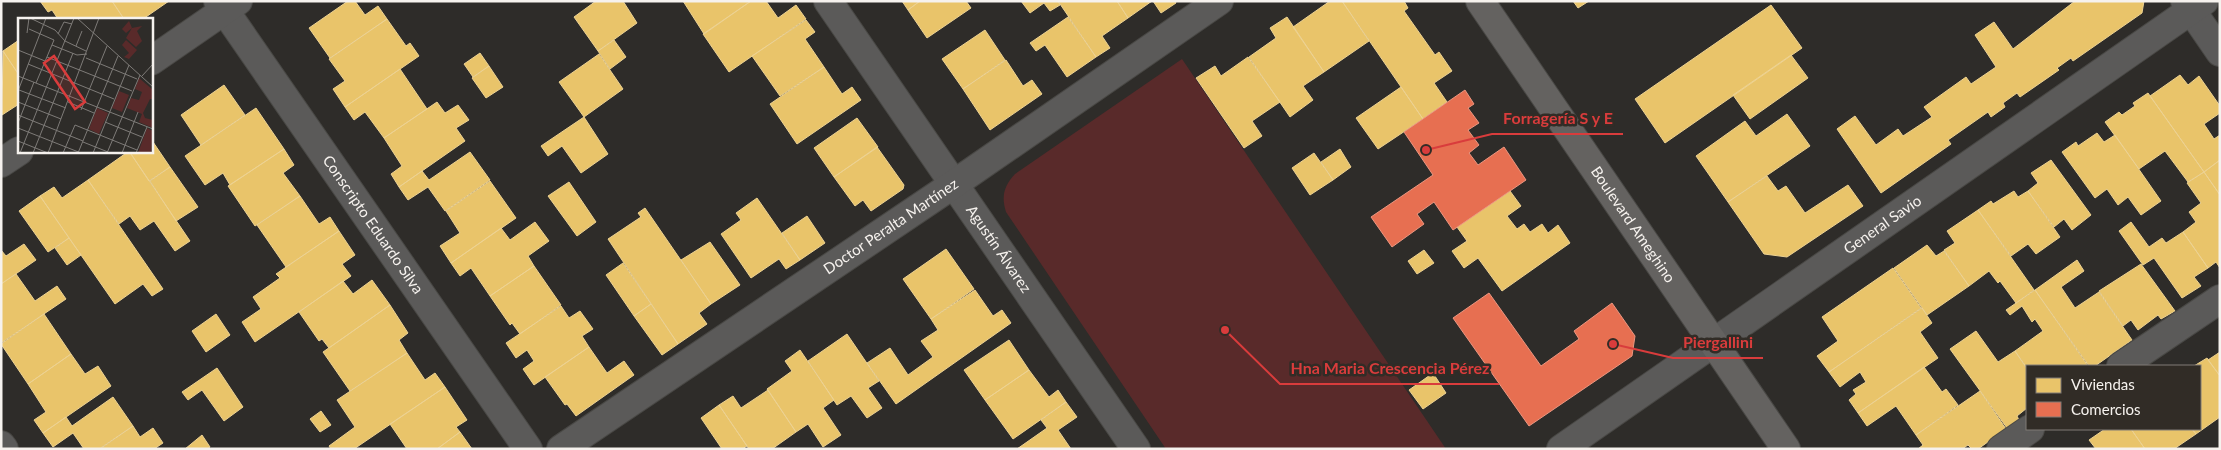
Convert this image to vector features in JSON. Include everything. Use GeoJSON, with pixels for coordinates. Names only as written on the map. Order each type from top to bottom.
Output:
{"type":"FeatureCollection","features":[{"type":"Feature","properties":{"kind":"main road","name":"Boulevard Ameghino"},"geometry":{"type":"LineString","coordinates":[[1480,1],[1786,449]]}},
{"type":"Feature","properties":{"kind":"street","name":"Agustín Álvarez"},"geometry":{"type":"LineString","coordinates":[[828,1],[1136,449]]}},
{"type":"Feature","properties":{"kind":"street","name":"Doctor Peralta Martínez"},"geometry":{"type":"LineString","coordinates":[[561,449],[954,184],[1219,1]]}},
{"type":"Feature","properties":{"kind":"street"},"geometry":{"type":"LineString","coordinates":[[152,60],[227,4]]}},
{"type":"Feature","properties":{"kind":"street","name":"Conscripto Eduardo Silva"},"geometry":{"type":"LineString","coordinates":[[227,4],[528,449]]}},
{"type":"Feature","properties":{"kind":"street","name":"General Savio"},"geometry":{"type":"LineString","coordinates":[[1561,449],[2193,4]]}},
{"type":"Feature","properties":{"kind":"street"},"geometry":{"type":"LineString","coordinates":[[2193,4],[2220,52]]}},
{"type":"Feature","properties":{"kind":"street"},"geometry":{"type":"LineString","coordinates":[[1,163],[18,152]]}},
{"type":"Feature","properties":{"kind":"street"},"geometry":{"type":"LineString","coordinates":[[2122,365],[2220,299]]}},
{"type":"Feature","properties":{"kind":"street"},"geometry":{"type":"LineString","coordinates":[[2001,449],[2029,430]]}},
{"type":"Feature","properties":{"kind":"street"},"geometry":{"type":"LineString","coordinates":[[1,445],[4,449]]}},
{"type":"Feature","properties":{"kind":"shaded area"},"geometry":{"type":"Polygon","coordinates":[[[1182,59],[1446,449],[1166,449],[1006,212],[1004,192],[1015,174],[1182,59]]]}},
{"type":"Feature","properties":{"kind":"building: Viviendas"},"geometry":{"type":"Polygon","coordinates":[[[40,1],[112,1],[123,18],[57,18],[52,10],[48,12],[40,1]]]}},
{"type":"Feature","properties":{"kind":"building: Viviendas"},"geometry":{"type":"Polygon","coordinates":[[[112,1],[169,1],[144,18],[123,18],[112,1]]]}},
{"type":"Feature","properties":{"kind":"building: Viviendas"},"geometry":{"type":"Polygon","coordinates":[[[348,1],[355,1],[365,15],[378,6],[387,19],[330,58],[309,28],[348,1]]]}},
{"type":"Feature","properties":{"kind":"building: Viviendas"},"geometry":{"type":"Polygon","coordinates":[[[596,1],[623,1],[637,23],[598,51],[574,17],[596,1]]]}},
{"type":"Feature","properties":{"kind":"building: Viviendas"},"geometry":{"type":"Polygon","coordinates":[[[683,1],[751,1],[704,34],[683,1]]]}},
{"type":"Feature","properties":{"kind":"building: Viviendas"},"geometry":{"type":"Polygon","coordinates":[[[751,1],[766,1],[778,18],[796,5],[806,19],[729,72],[703,34],[751,1]]]}},
{"type":"Feature","properties":{"kind":"building: Viviendas"},"geometry":{"type":"Polygon","coordinates":[[[902,1],[920,1],[908,10],[902,1]]]}},
{"type":"Feature","properties":{"kind":"building: Viviendas"},"geometry":{"type":"Polygon","coordinates":[[[920,1],[966,1],[971,8],[927,38],[908,10],[920,1]]]}},
{"type":"Feature","properties":{"kind":"building: Viviendas"},"geometry":{"type":"Polygon","coordinates":[[[1021,1],[1058,1],[1060,5],[1050,11],[1044,3],[1030,13],[1021,1]]]}},
{"type":"Feature","properties":{"kind":"building: Viviendas"},"geometry":{"type":"Polygon","coordinates":[[[1058,1],[1117,1],[1128,18],[1102,36],[1110,48],[1096,57],[1058,1]]]}},
{"type":"Feature","properties":{"kind":"building: Viviendas"},"geometry":{"type":"Polygon","coordinates":[[[1117,1],[1152,1],[1128,18],[1117,1]]]}},
{"type":"Feature","properties":{"kind":"building: Viviendas"},"geometry":{"type":"Polygon","coordinates":[[[1153,1],[1175,1],[1176,3],[1161,13],[1153,1]]]}},
{"type":"Feature","properties":{"kind":"building: Viviendas"},"geometry":{"type":"Polygon","coordinates":[[[1330,1],[1342,1],[1369,41],[1324,72],[1293,27],[1330,1]]]}},
{"type":"Feature","properties":{"kind":"building: Viviendas"},"geometry":{"type":"Polygon","coordinates":[[[1342,1],[1404,1],[1408,8],[1404,11],[1435,55],[1439,52],[1452,71],[1434,83],[1447,102],[1423,119],[1342,1]]]}},
{"type":"Feature","properties":{"kind":"building: Viviendas"},"geometry":{"type":"Polygon","coordinates":[[[1573,1],[1589,1],[1578,8],[1573,1]]]}},
{"type":"Feature","properties":{"kind":"building: Viviendas"},"geometry":{"type":"Polygon","coordinates":[[[2075,1],[2144,1],[2142,13],[2073,61],[2071,58],[2057,68],[2059,70],[2020,97],[2017,93],[2003,103],[2005,107],[1991,117],[1988,112],[1948,140],[1951,144],[1881,193],[1837,129],[1855,116],[1876,145],[1898,129],[1903,136],[1932,117],[1924,107],[1966,77],[1971,84],[1996,67],[1975,35],[1994,22],[2013,49],[2075,1]]]}},
{"type":"Feature","properties":{"kind":"building: Viviendas"},"geometry":{"type":"Polygon","coordinates":[[[1771,5],[1802,48],[1665,143],[1635,99],[1771,5]]]}},
{"type":"Feature","properties":{"kind":"building: Viviendas"},"geometry":{"type":"Polygon","coordinates":[[[1068,17],[1096,57],[1067,77],[1045,45],[1036,51],[1030,43],[1068,17]]]}},
{"type":"Feature","properties":{"kind":"building: Viviendas"},"geometry":{"type":"Polygon","coordinates":[[[1287,17],[1324,72],[1303,86],[1313,100],[1290,117],[1249,57],[1276,38],[1270,28],[1287,17]]]}},
{"type":"Feature","properties":{"kind":"building: Viviendas"},"geometry":{"type":"Polygon","coordinates":[[[387,19],[406,46],[410,43],[419,56],[345,107],[333,89],[345,81],[329,59],[387,19]]]}},
{"type":"Feature","properties":{"kind":"building: Viviendas"},"geometry":{"type":"Polygon","coordinates":[[[806,20],[815,32],[805,39],[824,67],[780,96],[752,56],[806,20]]]}},
{"type":"Feature","properties":{"kind":"building: Viviendas"},"geometry":{"type":"Polygon","coordinates":[[[985,30],[1005,60],[963,89],[942,59],[985,30]]]}},
{"type":"Feature","properties":{"kind":"building: Viviendas"},"geometry":{"type":"Polygon","coordinates":[[[614,40],[626,57],[610,69],[598,51],[614,40]]]}},
{"type":"Feature","properties":{"kind":"building: Viviendas"},"geometry":{"type":"Polygon","coordinates":[[[18,41],[18,74],[3,51],[18,41]]]}},
{"type":"Feature","properties":{"kind":"building: Viviendas"},"geometry":{"type":"Polygon","coordinates":[[[3,51],[18,74],[18,105],[2,115],[3,51]]]}},
{"type":"Feature","properties":{"kind":"building: Viviendas"},"geometry":{"type":"Polygon","coordinates":[[[480,53],[489,66],[473,77],[464,64],[480,53]]]}},
{"type":"Feature","properties":{"kind":"building: Viviendas"},"geometry":{"type":"Polygon","coordinates":[[[599,54],[623,89],[584,117],[559,82],[599,54]]]}},
{"type":"Feature","properties":{"kind":"building: Viviendas"},"geometry":{"type":"Polygon","coordinates":[[[1791,55],[1808,78],[1750,119],[1733,95],[1791,55]]]}},
{"type":"Feature","properties":{"kind":"building: Viviendas"},"geometry":{"type":"Polygon","coordinates":[[[1248,57],[1280,102],[1252,121],[1262,136],[1244,148],[1196,78],[1215,66],[1221,76],[1248,57]]]}},
{"type":"Feature","properties":{"kind":"building: Viviendas"},"geometry":{"type":"Polygon","coordinates":[[[1006,60],[1023,86],[1032,80],[1042,94],[990,130],[963,89],[1006,60]]]}},
{"type":"Feature","properties":{"kind":"building: Viviendas"},"geometry":{"type":"Polygon","coordinates":[[[489,66],[503,87],[486,98],[472,78],[489,66]]]}},
{"type":"Feature","properties":{"kind":"building: Viviendas"},"geometry":{"type":"Polygon","coordinates":[[[824,67],[842,94],[852,87],[861,100],[797,144],[770,104],[824,67]]]}},
{"type":"Feature","properties":{"kind":"building: Viviendas"},"geometry":{"type":"Polygon","coordinates":[[[400,69],[427,109],[384,138],[365,112],[354,120],[345,107],[400,69]]]}},
{"type":"Feature","properties":{"kind":"building: Viviendas"},"geometry":{"type":"Polygon","coordinates":[[[2180,75],[2188,85],[2199,76],[2220,106],[2220,113],[2204,124],[2214,139],[2220,135],[2220,160],[2204,172],[2150,96],[2180,75]]]}},
{"type":"Feature","properties":{"kind":"building: Viviendas"},"geometry":{"type":"Polygon","coordinates":[[[224,85],[245,115],[201,145],[181,115],[224,85]]]}},
{"type":"Feature","properties":{"kind":"building: Viviendas"},"geometry":{"type":"Polygon","coordinates":[[[1401,87],[1423,119],[1378,149],[1356,118],[1401,87]]]}},
{"type":"Feature","properties":{"kind":"building: Viviendas"},"geometry":{"type":"Polygon","coordinates":[[[2148,93],[2204,172],[2188,182],[2165,151],[2139,169],[2105,122],[2119,112],[2122,115],[2135,106],[2133,103],[2148,93]]]}},
{"type":"Feature","properties":{"kind":"building: Viviendas"},"geometry":{"type":"Polygon","coordinates":[[[437,102],[445,113],[458,105],[469,120],[456,128],[465,141],[399,187],[391,174],[402,166],[384,138],[437,102]]]}},
{"type":"Feature","properties":{"kind":"building: Viviendas"},"geometry":{"type":"Polygon","coordinates":[[[256,108],[284,149],[230,185],[223,173],[205,185],[185,156],[256,108]]]}},
{"type":"Feature","properties":{"kind":"building: Viviendas"},"geometry":{"type":"Polygon","coordinates":[[[1787,114],[1810,146],[1728,202],[1696,156],[1745,121],[1756,136],[1787,114]]]}},
{"type":"Feature","properties":{"kind":"building: Viviendas"},"geometry":{"type":"Polygon","coordinates":[[[584,117],[608,154],[581,173],[562,146],[548,156],[541,146],[584,117]]]}},
{"type":"Feature","properties":{"kind":"building: Viviendas"},"geometry":{"type":"Polygon","coordinates":[[[857,118],[878,147],[834,177],[814,148],[857,118]]]}},
{"type":"Feature","properties":{"kind":"building: Viviendas"},"geometry":{"type":"Polygon","coordinates":[[[2097,133],[2104,142],[2115,135],[2161,201],[2141,215],[2128,197],[2118,205],[2107,189],[2095,198],[2062,152],[2076,142],[2078,146],[2097,133]]]}},
{"type":"Feature","properties":{"kind":"building: Viviendas"},"geometry":{"type":"Polygon","coordinates":[[[152,140],[170,167],[149,181],[130,152],[152,152],[152,140]]]}},
{"type":"Feature","properties":{"kind":"building: Viviendas"},"geometry":{"type":"Polygon","coordinates":[[[877,147],[904,185],[903,189],[871,211],[863,200],[855,206],[834,177],[877,147]]]}},
{"type":"Feature","properties":{"kind":"building: Viviendas"},"geometry":{"type":"Polygon","coordinates":[[[284,149],[294,165],[283,173],[300,196],[255,226],[228,186],[284,149]]]}},
{"type":"Feature","properties":{"kind":"building: Viviendas"},"geometry":{"type":"Polygon","coordinates":[[[1340,149],[1351,167],[1333,180],[1321,162],[1340,149]]]}},
{"type":"Feature","properties":{"kind":"building: Viviendas"},"geometry":{"type":"Polygon","coordinates":[[[130,152],[190,241],[175,251],[154,221],[140,230],[130,216],[119,224],[88,180],[130,152]]]}},
{"type":"Feature","properties":{"kind":"building: Viviendas"},"geometry":{"type":"Polygon","coordinates":[[[470,152],[490,180],[445,211],[428,187],[408,200],[399,187],[422,171],[429,180],[470,152]]]}},
{"type":"Feature","properties":{"kind":"building: Viviendas"},"geometry":{"type":"Polygon","coordinates":[[[1314,153],[1333,180],[1310,195],[1292,168],[1314,153]]]}},
{"type":"Feature","properties":{"kind":"building: Viviendas"},"geometry":{"type":"Polygon","coordinates":[[[2051,160],[2091,215],[2072,230],[2064,219],[2054,227],[2028,191],[2038,183],[2031,173],[2051,160]]]}},
{"type":"Feature","properties":{"kind":"building: Viviendas"},"geometry":{"type":"Polygon","coordinates":[[[2220,160],[2220,195],[2204,172],[2220,160]]]}},
{"type":"Feature","properties":{"kind":"building: Viviendas"},"geometry":{"type":"Polygon","coordinates":[[[170,167],[198,207],[176,221],[150,181],[170,167]]]}},
{"type":"Feature","properties":{"kind":"building: Viviendas"},"geometry":{"type":"Polygon","coordinates":[[[2204,172],[2220,195],[2220,268],[2216,262],[2208,268],[2183,232],[2196,222],[2189,212],[2201,203],[2187,183],[2204,172]]]}},
{"type":"Feature","properties":{"kind":"building: Viviendas"},"geometry":{"type":"Polygon","coordinates":[[[1767,176],[1778,191],[1786,186],[1805,213],[1848,185],[1863,206],[1787,257],[1764,254],[1728,202],[1767,176]]]}},
{"type":"Feature","properties":{"kind":"building: Viviendas"},"geometry":{"type":"Polygon","coordinates":[[[88,180],[163,289],[152,296],[143,284],[115,304],[40,196],[54,187],[62,198],[88,180]]]}},
{"type":"Feature","properties":{"kind":"building: Viviendas"},"geometry":{"type":"Polygon","coordinates":[[[490,181],[516,218],[451,263],[440,246],[460,233],[446,211],[490,181]]]}},
{"type":"Feature","properties":{"kind":"building: Viviendas"},"geometry":{"type":"Polygon","coordinates":[[[569,182],[596,222],[577,236],[548,196],[569,182]]]}},
{"type":"Feature","properties":{"kind":"building: Viviendas"},"geometry":{"type":"Polygon","coordinates":[[[1510,191],[1521,206],[1507,216],[1517,229],[1524,224],[1530,232],[1542,224],[1548,233],[1558,225],[1570,243],[1502,291],[1478,258],[1464,268],[1452,251],[1467,241],[1457,227],[1510,191]]]}},
{"type":"Feature","properties":{"kind":"building: Viviendas"},"geometry":{"type":"Polygon","coordinates":[[[2014,191],[2018,197],[2028,191],[2060,237],[2036,254],[2028,244],[2011,256],[1978,210],[1991,201],[1993,204],[2014,191]]]}},
{"type":"Feature","properties":{"kind":"building: Viviendas"},"geometry":{"type":"Polygon","coordinates":[[[40,196],[69,238],[48,252],[19,211],[40,196]]]}},
{"type":"Feature","properties":{"kind":"building: Viviendas"},"geometry":{"type":"Polygon","coordinates":[[[300,196],[319,224],[330,217],[339,231],[286,267],[257,225],[300,196]]]}},
{"type":"Feature","properties":{"kind":"building: Viviendas"},"geometry":{"type":"Polygon","coordinates":[[[757,198],[800,260],[786,269],[779,259],[751,278],[721,234],[741,220],[736,213],[757,198]]]}},
{"type":"Feature","properties":{"kind":"building: Viviendas"},"geometry":{"type":"Polygon","coordinates":[[[645,208],[711,304],[699,313],[707,324],[678,344],[608,239],[641,217],[638,213],[645,208]]]}},
{"type":"Feature","properties":{"kind":"building: Viviendas"},"geometry":{"type":"Polygon","coordinates":[[[1978,210],[2034,290],[2016,303],[2000,281],[1998,283],[1989,271],[1969,286],[1944,250],[1955,243],[1947,231],[1978,210]]]}},
{"type":"Feature","properties":{"kind":"building: Viviendas"},"geometry":{"type":"Polygon","coordinates":[[[807,216],[825,243],[800,260],[782,233],[807,216]]]}},
{"type":"Feature","properties":{"kind":"building: Viviendas"},"geometry":{"type":"Polygon","coordinates":[[[535,222],[549,241],[528,256],[534,266],[490,296],[471,268],[460,276],[451,263],[501,228],[510,240],[535,222]]]}},
{"type":"Feature","properties":{"kind":"building: Viviendas"},"geometry":{"type":"Polygon","coordinates":[[[2131,222],[2149,247],[2162,238],[2166,243],[2183,232],[2208,268],[2194,277],[2201,286],[2182,298],[2154,258],[2143,265],[2119,231],[2131,222]]]}},
{"type":"Feature","properties":{"kind":"building: Viviendas"},"geometry":{"type":"Polygon","coordinates":[[[339,231],[355,255],[342,264],[351,276],[255,342],[242,322],[261,309],[253,297],[280,278],[276,274],[339,231]]]}},
{"type":"Feature","properties":{"kind":"building: Viviendas"},"geometry":{"type":"Polygon","coordinates":[[[69,238],[81,255],[67,265],[55,248],[69,238]]]}},
{"type":"Feature","properties":{"kind":"building: Viviendas"},"geometry":{"type":"Polygon","coordinates":[[[710,242],[740,285],[711,304],[681,260],[710,242]]]}},
{"type":"Feature","properties":{"kind":"building: Viviendas"},"geometry":{"type":"Polygon","coordinates":[[[24,244],[36,260],[1,284],[1,250],[6,256],[24,244]]]}},
{"type":"Feature","properties":{"kind":"building: Viviendas"},"geometry":{"type":"Polygon","coordinates":[[[1927,245],[1936,256],[1944,251],[1969,286],[1927,315],[1894,268],[1927,245]]]}},
{"type":"Feature","properties":{"kind":"building: Viviendas"},"geometry":{"type":"Polygon","coordinates":[[[946,249],[974,289],[931,319],[903,279],[946,249]]]}},
{"type":"Feature","properties":{"kind":"building: Viviendas"},"geometry":{"type":"Polygon","coordinates":[[[1424,250],[1434,263],[1417,274],[1408,261],[1424,250]]]}},
{"type":"Feature","properties":{"kind":"building: Viviendas"},"geometry":{"type":"Polygon","coordinates":[[[2077,260],[2084,271],[2061,287],[2075,308],[2099,292],[2132,340],[2096,365],[2088,365],[2035,290],[2077,260]]]}},
{"type":"Feature","properties":{"kind":"building: Viviendas"},"geometry":{"type":"Polygon","coordinates":[[[623,263],[651,304],[634,316],[606,275],[623,263]]]}},
{"type":"Feature","properties":{"kind":"building: Viviendas"},"geometry":{"type":"Polygon","coordinates":[[[2141,264],[2175,311],[2161,319],[2158,315],[2138,330],[2131,320],[2123,326],[2099,291],[2141,264]]]}},
{"type":"Feature","properties":{"kind":"building: Viviendas"},"geometry":{"type":"Polygon","coordinates":[[[534,266],[561,305],[520,334],[512,323],[510,325],[490,296],[534,266]]]}},
{"type":"Feature","properties":{"kind":"building: Viviendas"},"geometry":{"type":"Polygon","coordinates":[[[1893,268],[1921,308],[1829,372],[1817,356],[1838,341],[1822,317],[1893,268]]]}},
{"type":"Feature","properties":{"kind":"building: Viviendas"},"geometry":{"type":"Polygon","coordinates":[[[16,274],[35,301],[57,286],[66,299],[1,343],[1,284],[16,274]]]}},
{"type":"Feature","properties":{"kind":"building: Viviendas"},"geometry":{"type":"Polygon","coordinates":[[[372,280],[390,305],[329,348],[322,339],[319,341],[299,312],[343,281],[353,294],[372,280]]]}},
{"type":"Feature","properties":{"kind":"building: Viviendas"},"geometry":{"type":"Polygon","coordinates":[[[975,290],[993,316],[1002,310],[1011,323],[896,404],[867,363],[890,348],[908,375],[933,357],[921,341],[938,330],[931,319],[975,290]]]}},
{"type":"Feature","properties":{"kind":"building: Viviendas"},"geometry":{"type":"Polygon","coordinates":[[[2035,290],[2087,365],[2026,365],[2026,367],[2015,351],[2043,331],[2035,319],[2032,322],[2022,306],[2010,315],[2006,310],[2035,290]]]}},
{"type":"Feature","properties":{"kind":"building: Viviendas"},"geometry":{"type":"Polygon","coordinates":[[[651,304],[678,344],[662,355],[634,316],[651,304]]]}},
{"type":"Feature","properties":{"kind":"building: Viviendas"},"geometry":{"type":"Polygon","coordinates":[[[390,305],[408,333],[399,340],[407,353],[350,391],[323,352],[390,305]]]}},
{"type":"Feature","properties":{"kind":"building: Viviendas"},"geometry":{"type":"Polygon","coordinates":[[[561,306],[569,318],[580,311],[593,329],[582,336],[589,347],[534,385],[523,369],[534,361],[527,350],[516,358],[506,343],[561,306]]]}},
{"type":"Feature","properties":{"kind":"building: Viviendas"},"geometry":{"type":"Polygon","coordinates":[[[1922,308],[1932,323],[1920,332],[1938,358],[1858,413],[1849,400],[1856,394],[1853,390],[1866,382],[1860,372],[1840,387],[1829,372],[1922,308]]]}},
{"type":"Feature","properties":{"kind":"building: Viviendas"},"geometry":{"type":"Polygon","coordinates":[[[44,314],[71,354],[28,384],[1,344],[44,314]]]}},
{"type":"Feature","properties":{"kind":"building: Viviendas"},"geometry":{"type":"Polygon","coordinates":[[[216,314],[230,335],[206,352],[192,331],[216,314]]]}},
{"type":"Feature","properties":{"kind":"building: Viviendas"},"geometry":{"type":"Polygon","coordinates":[[[1976,331],[1998,362],[2015,351],[2026,368],[2026,409],[2017,416],[2019,420],[2007,428],[1950,349],[1976,331]]]}},
{"type":"Feature","properties":{"kind":"building: Viviendas"},"geometry":{"type":"Polygon","coordinates":[[[847,334],[879,381],[868,388],[882,408],[867,418],[851,396],[837,405],[808,361],[847,334]]]}},
{"type":"Feature","properties":{"kind":"building: Viviendas"},"geometry":{"type":"Polygon","coordinates":[[[1009,340],[1029,370],[985,400],[964,370],[1009,340]]]}},
{"type":"Feature","properties":{"kind":"building: Viviendas"},"geometry":{"type":"Polygon","coordinates":[[[589,347],[607,373],[624,361],[634,375],[576,416],[567,404],[565,405],[545,377],[589,347]]]}},
{"type":"Feature","properties":{"kind":"building: Viviendas"},"geometry":{"type":"Polygon","coordinates":[[[800,350],[834,400],[823,408],[841,435],[823,447],[808,424],[796,432],[767,389],[792,371],[785,361],[800,350]]]}},
{"type":"Feature","properties":{"kind":"building: Viviendas"},"geometry":{"type":"Polygon","coordinates":[[[2220,352],[2220,376],[2208,360],[2220,352]]]}},
{"type":"Feature","properties":{"kind":"building: Viviendas"},"geometry":{"type":"Polygon","coordinates":[[[407,353],[425,380],[435,373],[445,387],[354,449],[331,449],[329,446],[355,427],[337,400],[407,353]]]}},
{"type":"Feature","properties":{"kind":"building: Viviendas"},"geometry":{"type":"Polygon","coordinates":[[[71,354],[85,374],[98,366],[111,386],[43,433],[34,420],[46,412],[28,384],[71,354]]]}},
{"type":"Feature","properties":{"kind":"building: Viviendas"},"geometry":{"type":"Polygon","coordinates":[[[2207,358],[2220,376],[2220,417],[2196,434],[2193,430],[2201,430],[2201,365],[2196,365],[2207,358]]]}},
{"type":"Feature","properties":{"kind":"building: Viviendas"},"geometry":{"type":"Polygon","coordinates":[[[1924,367],[1942,392],[1946,389],[1958,405],[1916,435],[1896,406],[1867,426],[1858,413],[1924,367]]]}},
{"type":"Feature","properties":{"kind":"building: Viviendas"},"geometry":{"type":"Polygon","coordinates":[[[217,368],[243,407],[224,421],[202,390],[188,400],[182,392],[217,368]]]}},
{"type":"Feature","properties":{"kind":"building: Viviendas"},"geometry":{"type":"Polygon","coordinates":[[[1029,370],[1049,397],[1058,390],[1066,402],[1013,439],[985,400],[1029,370]]]}},
{"type":"Feature","properties":{"kind":"building: Viviendas"},"geometry":{"type":"Polygon","coordinates":[[[1433,373],[1446,393],[1423,409],[1409,390],[1433,373]]]}},
{"type":"Feature","properties":{"kind":"building: Viviendas"},"geometry":{"type":"Polygon","coordinates":[[[445,387],[467,420],[456,427],[460,432],[437,449],[407,449],[390,424],[445,387]]]}},
{"type":"Feature","properties":{"kind":"building: Viviendas"},"geometry":{"type":"Polygon","coordinates":[[[768,390],[796,432],[772,449],[749,449],[719,405],[733,396],[741,408],[768,390]]]}},
{"type":"Feature","properties":{"kind":"building: Viviendas"},"geometry":{"type":"Polygon","coordinates":[[[1980,391],[2006,429],[1978,449],[1972,449],[1968,445],[1962,449],[1918,449],[1923,445],[1916,435],[1980,391]]]}},
{"type":"Feature","properties":{"kind":"building: Viviendas"},"geometry":{"type":"Polygon","coordinates":[[[113,397],[133,426],[99,449],[84,449],[73,433],[53,447],[43,433],[66,417],[72,426],[113,397]]]}},
{"type":"Feature","properties":{"kind":"building: Viviendas"},"geometry":{"type":"Polygon","coordinates":[[[1066,402],[1077,417],[1058,430],[1071,449],[1017,449],[1047,428],[1041,420],[1066,402]]]}},
{"type":"Feature","properties":{"kind":"building: Viviendas"},"geometry":{"type":"Polygon","coordinates":[[[719,405],[747,446],[742,449],[722,449],[701,418],[719,405]]]}},
{"type":"Feature","properties":{"kind":"building: Viviendas"},"geometry":{"type":"Polygon","coordinates":[[[321,411],[331,425],[320,432],[310,419],[321,411]]]}},
{"type":"Feature","properties":{"kind":"building: Viviendas"},"geometry":{"type":"Polygon","coordinates":[[[133,426],[140,437],[153,428],[163,443],[154,449],[100,449],[133,426]]]}},
{"type":"Feature","properties":{"kind":"building: Viviendas"},"geometry":{"type":"Polygon","coordinates":[[[2104,430],[2132,430],[2145,449],[2096,449],[2089,440],[2104,430]]]}},
{"type":"Feature","properties":{"kind":"building: Viviendas"},"geometry":{"type":"Polygon","coordinates":[[[2132,430],[2193,430],[2196,434],[2174,449],[2145,449],[2132,430]]]}},
{"type":"Feature","properties":{"kind":"building: Viviendas"},"geometry":{"type":"Polygon","coordinates":[[[460,432],[472,449],[437,449],[460,432]]]}},
{"type":"Feature","properties":{"kind":"building: Viviendas"},"geometry":{"type":"Polygon","coordinates":[[[202,435],[210,447],[207,449],[185,449],[202,435]]]}},
{"type":"Feature","properties":{"kind":"building: Comercios"},"geometry":{"type":"Polygon","coordinates":[[[1465,90],[1474,104],[1468,108],[1479,123],[1468,130],[1479,145],[1469,153],[1478,165],[1504,147],[1526,180],[1453,230],[1434,202],[1417,214],[1424,224],[1392,247],[1371,217],[1433,175],[1404,132],[1465,90]]]}},
{"type":"Feature","properties":{"kind":"building: Comercios"},"geometry":{"type":"Polygon","coordinates":[[[1489,293],[1541,366],[1579,339],[1574,331],[1612,303],[1635,336],[1632,356],[1529,426],[1453,318],[1489,293]]]}},
{"type":"Feature","properties":{"kind":"place","name":"Forragería S y E"},"geometry":{"type":"Point","coordinates":[1426,150]}},
{"type":"Feature","properties":{"kind":"place","name":"Hna Maria Crescencia Pérez"},"geometry":{"type":"Point","coordinates":[1225,330]}},
{"type":"Feature","properties":{"kind":"place","name":"Piergallini"},"geometry":{"type":"Point","coordinates":[1613,344]}}]}
